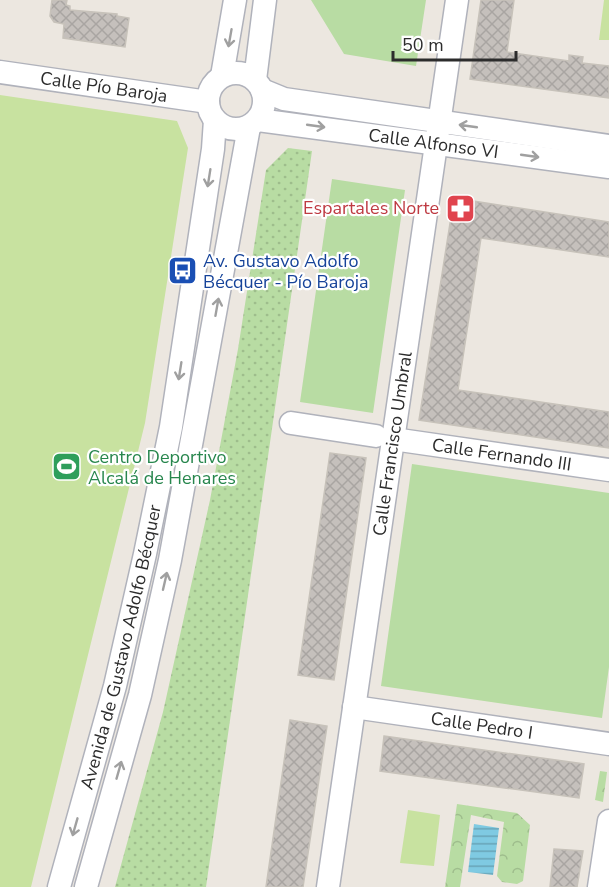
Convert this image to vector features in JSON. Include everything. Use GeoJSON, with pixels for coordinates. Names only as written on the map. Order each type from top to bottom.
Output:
{"type":"FeatureCollection","features":[{"type":"Feature","properties":{"kind":"street"},"geometry":{"type":"LineString","coordinates":[[235,0],[222,76],[209,91],[211,111],[231,129],[253,123],[264,101],[259,85],[265,0]]}},
{"type":"Feature","properties":{"kind":"street","name":"Calle Francisco Umbral"},"geometry":{"type":"LineString","coordinates":[[328,887],[354,707],[384,438],[437,132],[457,0]]}},
{"type":"Feature","properties":{"kind":"street","name":"Calle Pío Baroja"},"geometry":{"type":"LineString","coordinates":[[0,72],[211,111]]}},
{"type":"Feature","properties":{"kind":"street"},"geometry":{"type":"LineString","coordinates":[[222,76],[239,73],[259,85]]}},
{"type":"Feature","properties":{"kind":"street","name":"Calle Alfonso VI"},"geometry":{"type":"LineString","coordinates":[[259,85],[284,99],[609,167]]}},
{"type":"Feature","properties":{"kind":"street","name":"Avenida de Gustavo Adolfo Bécquer"},"geometry":{"type":"LineString","coordinates":[[59,887],[115,686],[171,427],[212,160],[211,111]]}},
{"type":"Feature","properties":{"kind":"street","name":"Calle Alfonso VI"},"geometry":{"type":"LineString","coordinates":[[253,123],[437,132],[609,147]]}},
{"type":"Feature","properties":{"kind":"street","name":"Avenida de Gustavo Adolfo Bécquer"},"geometry":{"type":"LineString","coordinates":[[86,887],[140,695],[170,560],[253,123]]}},
{"type":"Feature","properties":{"kind":"street","name":"Calle Fernando III"},"geometry":{"type":"LineString","coordinates":[[291,423],[609,470]]}},
{"type":"Feature","properties":{"kind":"street","name":"Calle Pedro I"},"geometry":{"type":"LineString","coordinates":[[354,707],[609,744]]}},
{"type":"Feature","properties":{"kind":"street"},"geometry":{"type":"LineString","coordinates":[[599,887],[609,821]]}},
{"type":"Feature","properties":{"kind":"green space"},"geometry":{"type":"Polygon","coordinates":[[[311,0],[426,0],[416,66],[344,54],[311,0]]]}},
{"type":"Feature","properties":{"kind":"green space"},"geometry":{"type":"Polygon","coordinates":[[[604,0],[609,0],[609,40],[599,40],[604,0]]]}},
{"type":"Feature","properties":{"kind":"green space","name":"Centro Deportivo Alcalá de Henares"},"geometry":{"type":"Polygon","coordinates":[[[0,95],[177,121],[188,148],[145,423],[31,887],[0,887],[0,95]]]}},
{"type":"Feature","properties":{"kind":"green space"},"geometry":{"type":"Polygon","coordinates":[[[288,148],[312,151],[206,887],[115,887],[163,712],[210,500],[238,349],[266,170],[288,148]]]}},
{"type":"Feature","properties":{"kind":"green space"},"geometry":{"type":"Polygon","coordinates":[[[332,179],[405,190],[373,413],[300,402],[332,179]]]}},
{"type":"Feature","properties":{"kind":"green space"},"geometry":{"type":"Polygon","coordinates":[[[412,464],[609,493],[609,667],[602,718],[381,686],[412,464]]]}},
{"type":"Feature","properties":{"kind":"green space"},"geometry":{"type":"Polygon","coordinates":[[[600,771],[607,772],[603,802],[595,800],[600,771]]]}},
{"type":"Feature","properties":{"kind":"green space"},"geometry":{"type":"Polygon","coordinates":[[[457,804],[517,813],[530,825],[523,881],[517,884],[502,882],[497,876],[504,822],[471,815],[460,887],[445,887],[457,804]]]}},
{"type":"Feature","properties":{"kind":"green space"},"geometry":{"type":"Polygon","coordinates":[[[408,810],[440,815],[434,866],[400,863],[408,810]]]}},
{"type":"Feature","properties":{"kind":"water"},"geometry":{"type":"Polygon","coordinates":[[[474,824],[499,828],[493,875],[468,872],[474,824]]]}},
{"type":"Feature","properties":{"kind":"building"},"geometry":{"type":"Polygon","coordinates":[[[52,0],[67,0],[66,5],[70,6],[70,10],[117,14],[117,16],[129,18],[125,47],[63,38],[64,24],[54,22],[50,16],[52,0]]]}},
{"type":"Feature","properties":{"kind":"building"},"geometry":{"type":"Polygon","coordinates":[[[481,0],[514,0],[507,52],[569,61],[569,55],[583,57],[582,63],[609,66],[609,98],[470,79],[481,0]]]}},
{"type":"Feature","properties":{"kind":"building"},"geometry":{"type":"Polygon","coordinates":[[[454,198],[609,222],[609,257],[481,238],[458,390],[609,412],[609,448],[419,420],[454,198]]]}},
{"type":"Feature","properties":{"kind":"building"},"geometry":{"type":"Polygon","coordinates":[[[330,453],[366,458],[334,680],[298,675],[330,453]]]}},
{"type":"Feature","properties":{"kind":"building"},"geometry":{"type":"Polygon","coordinates":[[[290,720],[327,726],[303,887],[266,887],[290,720]]]}},
{"type":"Feature","properties":{"kind":"building"},"geometry":{"type":"Polygon","coordinates":[[[384,736],[584,764],[579,798],[380,771],[384,736]]]}},
{"type":"Feature","properties":{"kind":"building"},"geometry":{"type":"Polygon","coordinates":[[[554,849],[583,851],[577,887],[550,887],[554,849]]]}},
{"type":"Feature","properties":{"kind":"place","name":"Espartales Norte"},"geometry":{"type":"Point","coordinates":[460,208]}},
{"type":"Feature","properties":{"kind":"place","name":"Av. Gustavo Adolfo Bécquer - Pío Baroja"},"geometry":{"type":"Point","coordinates":[182,271]}},
{"type":"Feature","properties":{"kind":"place","name":"Centro Deportivo Alcalá de Henares"},"geometry":{"type":"Point","coordinates":[67,467]}}]}
